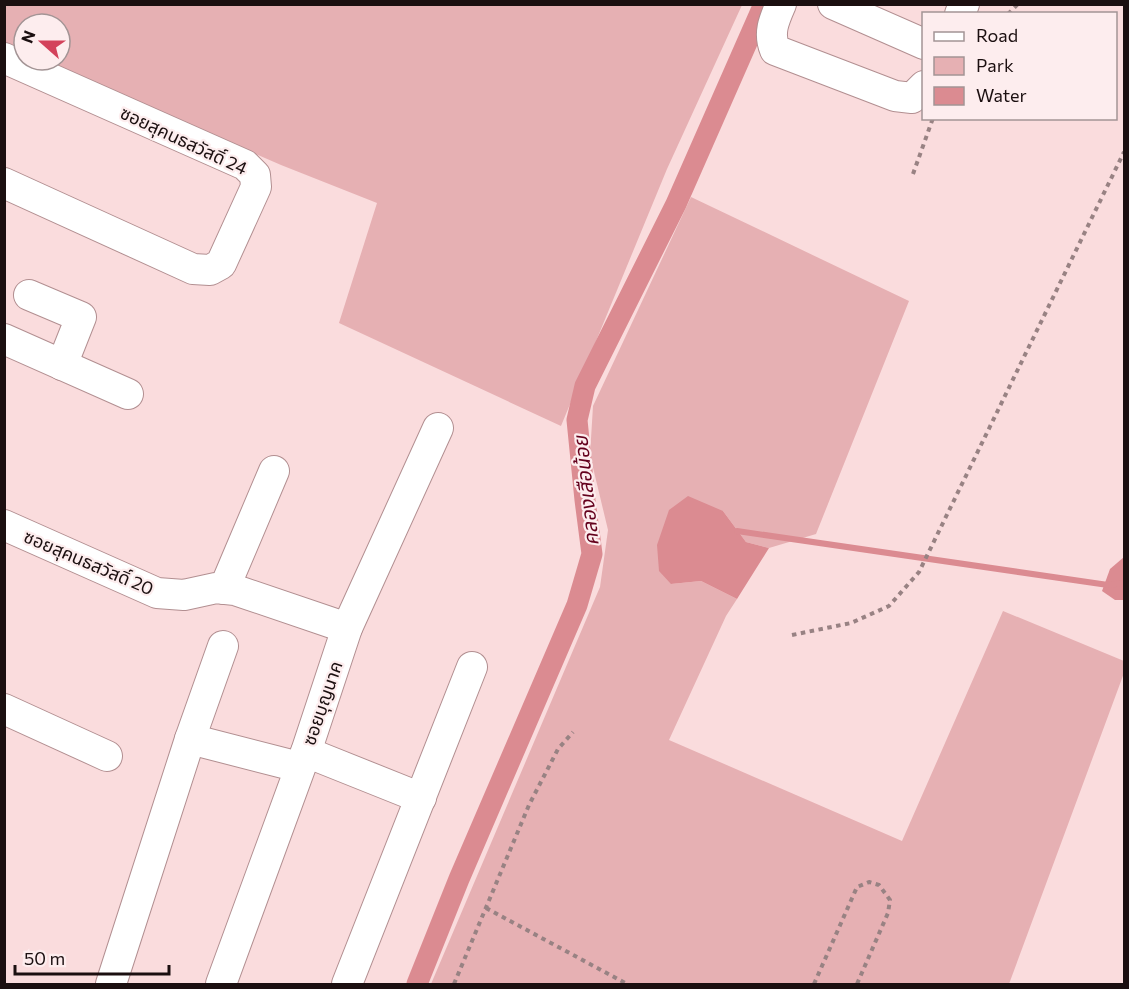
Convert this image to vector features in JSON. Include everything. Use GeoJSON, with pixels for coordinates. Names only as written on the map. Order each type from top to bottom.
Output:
{"type":"FeatureCollection","features":[{"type":"Feature","properties":{"kind":"street"},"geometry":{"type":"LineString","coordinates":[[781,4],[772,24],[771,40],[775,50],[895,96],[912,98],[922,88]]}},
{"type":"Feature","properties":{"kind":"street"},"geometry":{"type":"LineString","coordinates":[[833,4],[922,44]]}},
{"type":"Feature","properties":{"kind":"street","name":"ซอยสุคนธสวัสดิ์ 24"},"geometry":{"type":"LineString","coordinates":[[4,58],[245,165],[255,175],[256,187],[221,264],[210,270],[193,269],[4,183]]}},
{"type":"Feature","properties":{"kind":"street"},"geometry":{"type":"LineString","coordinates":[[29,295],[81,316],[62,364]]}},
{"type":"Feature","properties":{"kind":"street"},"geometry":{"type":"LineString","coordinates":[[4,339],[128,394]]}},
{"type":"Feature","properties":{"kind":"street","name":"ซอยบุญนาค"},"geometry":{"type":"LineString","coordinates":[[221,984],[347,628],[438,429]]}},
{"type":"Feature","properties":{"kind":"street"},"geometry":{"type":"LineString","coordinates":[[225,589],[274,471]]}},
{"type":"Feature","properties":{"kind":"street","name":"ซอยสุคนธสวัสดิ์ 20"},"geometry":{"type":"LineString","coordinates":[[4,525],[157,593],[184,595],[216,588],[235,590],[347,628]]}},
{"type":"Feature","properties":{"kind":"street"},"geometry":{"type":"LineString","coordinates":[[111,984],[190,739],[223,646]]}},
{"type":"Feature","properties":{"kind":"street"},"geometry":{"type":"LineString","coordinates":[[347,984],[472,667]]}},
{"type":"Feature","properties":{"kind":"street"},"geometry":{"type":"LineString","coordinates":[[4,709],[108,756]]}},
{"type":"Feature","properties":{"kind":"street"},"geometry":{"type":"LineString","coordinates":[[190,739],[302,759],[421,798]]}},
{"type":"Feature","properties":{"kind":"path"},"geometry":{"type":"LineString","coordinates":[[914,174],[932,120]]}},
{"type":"Feature","properties":{"kind":"path"},"geometry":{"type":"LineString","coordinates":[[792,635],[851,623],[889,606],[919,572],[1125,152]]}},
{"type":"Feature","properties":{"kind":"path"},"geometry":{"type":"LineString","coordinates":[[454,984],[529,805],[558,749],[573,732]]}},
{"type":"Feature","properties":{"kind":"path"},"geometry":{"type":"LineString","coordinates":[[814,984],[857,887],[869,882],[879,885],[891,900],[888,913],[857,984]]}},
{"type":"Feature","properties":{"kind":"path"},"geometry":{"type":"LineString","coordinates":[[486,908],[627,984]]}},
{"type":"Feature","properties":{"kind":"green space"},"geometry":{"type":"Polygon","coordinates":[[[5,5],[742,5],[667,169],[561,426],[339,323],[377,203],[281,165],[68,72],[72,72],[72,12],[12,12],[12,47],[5,44],[5,5]]]}},
{"type":"Feature","properties":{"kind":"green space"},"geometry":{"type":"Polygon","coordinates":[[[691,197],[909,301],[816,534],[769,548],[746,542],[723,511],[671,584],[701,581],[737,599],[726,616],[669,740],[902,841],[1003,611],[1124,661],[1124,673],[1009,984],[431,984],[600,587],[608,530],[590,455],[593,406],[691,197]]]}},
{"type":"Feature","properties":{"kind":"water"},"geometry":{"type":"Polygon","coordinates":[[[688,496],[723,511],[746,542],[769,548],[737,599],[701,581],[671,584],[659,571],[657,545],[669,510],[688,496]]]}},
{"type":"Feature","properties":{"kind":"water"},"geometry":{"type":"Polygon","coordinates":[[[1124,557],[1124,600],[1115,600],[1102,591],[1110,569],[1124,557]]]}},
{"type":"Feature","properties":{"kind":"waterway","name":"คลองเสือน้อย"},"geometry":{"type":"LineString","coordinates":[[417,984],[459,879],[577,605],[592,554],[577,420],[585,386],[676,204],[764,4]]}},
{"type":"Feature","properties":{"kind":"waterway"},"geometry":{"type":"LineString","coordinates":[[737,531],[1108,585],[1124,583]]}}]}
